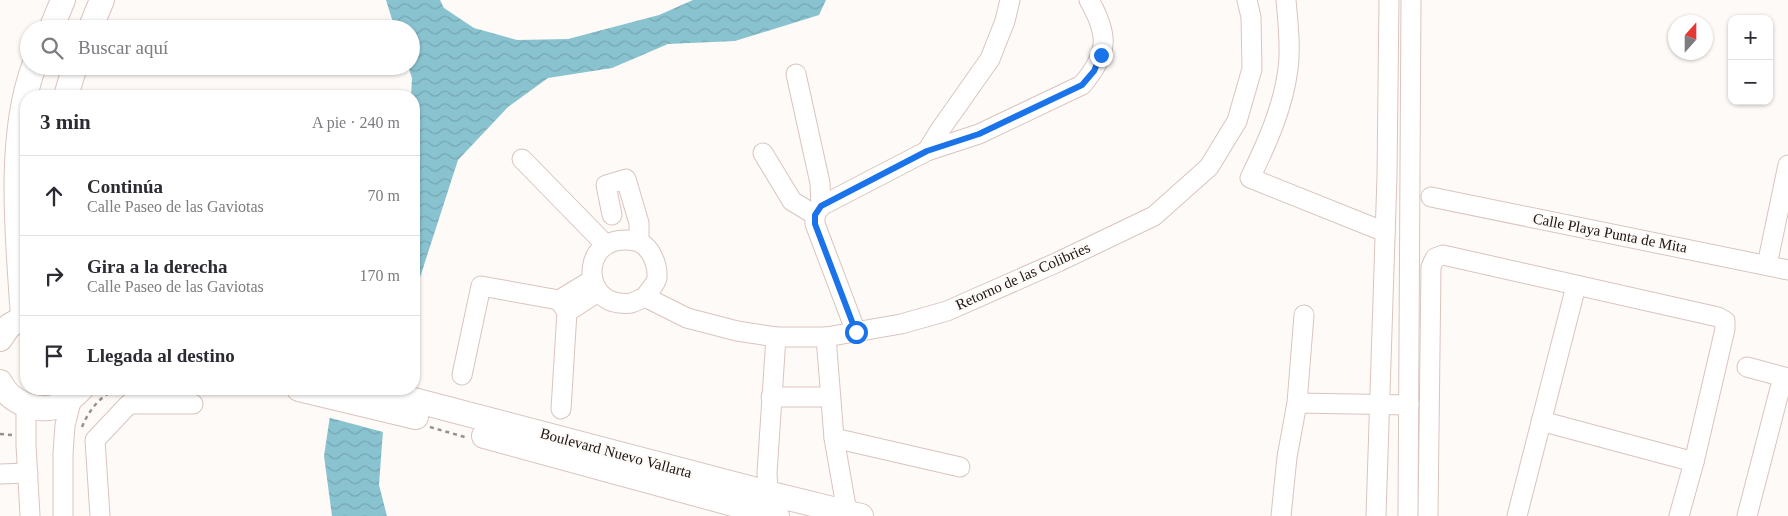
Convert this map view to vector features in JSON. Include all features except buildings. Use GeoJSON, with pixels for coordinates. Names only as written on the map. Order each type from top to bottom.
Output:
{"type":"FeatureCollection","features":[{"type":"Feature","properties":{"kind":"main road"},"geometry":{"type":"LineString","coordinates":[[54,20],[63,0]]}},
{"type":"Feature","properties":{"kind":"main road"},"geometry":{"type":"LineString","coordinates":[[94,20],[102,0]]}},
{"type":"Feature","properties":{"kind":"main road"},"geometry":{"type":"LineString","coordinates":[[28,90],[32,75]]}},
{"type":"Feature","properties":{"kind":"main road"},"geometry":{"type":"LineString","coordinates":[[68,90],[72,75]]}},
{"type":"Feature","properties":{"kind":"main road"},"geometry":{"type":"LineString","coordinates":[[20,131],[17,204],[20,252]]}},
{"type":"Feature","properties":{"kind":"main road"},"geometry":{"type":"LineString","coordinates":[[0,339],[9,326],[20,319]]}},
{"type":"Feature","properties":{"kind":"main road"},"geometry":{"type":"LineString","coordinates":[[0,382],[12,397],[26,405],[42,408],[58,406],[74,395]]}},
{"type":"Feature","properties":{"kind":"main road","name":"Boulevard Nuevo Vallarta"},"geometry":{"type":"LineString","coordinates":[[332,395],[425,411],[770,507],[851,515]]}},
{"type":"Feature","properties":{"kind":"main road","name":"Boulevard Nuevo Vallarta"},"geometry":{"type":"LineString","coordinates":[[386,395],[425,411]]}},
{"type":"Feature","properties":{"kind":"street"},"geometry":{"type":"LineString","coordinates":[[927,151],[990,59],[1005,21],[1010,0]]}},
{"type":"Feature","properties":{"kind":"street"},"geometry":{"type":"LineString","coordinates":[[763,153],[792,201],[818,210],[927,151],[979,134],[1082,85],[1094,71],[1101,55],[1103,37],[1100,20],[1089,0]]}},
{"type":"Feature","properties":{"kind":"street","name":"Retorno de las Colibries"},"geometry":{"type":"LineString","coordinates":[[645,297],[686,318],[737,331],[776,337],[826,338],[900,324],[946,311],[1058,262],[1154,216],[1209,167],[1237,121],[1252,69],[1251,17],[1247,0]]}},
{"type":"Feature","properties":{"kind":"street"},"geometry":{"type":"LineString","coordinates":[[1286,0],[1288,68],[1282,100],[1272,130],[1250,178],[1385,232]]}},
{"type":"Feature","properties":{"kind":"street"},"geometry":{"type":"LineString","coordinates":[[1376,516],[1390,0]]}},
{"type":"Feature","properties":{"kind":"street"},"geometry":{"type":"LineString","coordinates":[[1408,516],[1411,0]]}},
{"type":"Feature","properties":{"kind":"street"},"geometry":{"type":"LineString","coordinates":[[796,74],[820,183],[815,224],[856,332]]}},
{"type":"Feature","properties":{"kind":"street"},"geometry":{"type":"LineString","coordinates":[[522,159],[605,244]]}},
{"type":"Feature","properties":{"kind":"street"},"geometry":{"type":"LineString","coordinates":[[1767,265],[1788,165]]}},
{"type":"Feature","properties":{"kind":"street"},"geometry":{"type":"LineString","coordinates":[[612,215],[606,185],[626,179],[639,223],[639,242]]}},
{"type":"Feature","properties":{"kind":"street","name":"Calle Playa Punta de Mita"},"geometry":{"type":"LineString","coordinates":[[1431,197],[1788,270]]}},
{"type":"Feature","properties":{"kind":"street"},"geometry":{"type":"LineString","coordinates":[[622,238],[639,242],[654,257],[657,279],[645,297],[629,304],[612,302],[595,286],[593,260],[605,244],[622,238]]}},
{"type":"Feature","properties":{"kind":"street"},"geometry":{"type":"LineString","coordinates":[[1428,516],[1430,267],[1435,258],[1443,255],[1718,317],[1725,321],[1725,329],[1694,462],[1679,516]]}},
{"type":"Feature","properties":{"kind":"street"},"geometry":{"type":"LineString","coordinates":[[462,375],[481,286],[563,306],[595,286]]}},
{"type":"Feature","properties":{"kind":"street"},"geometry":{"type":"LineString","coordinates":[[1517,516],[1576,286]]}},
{"type":"Feature","properties":{"kind":"street"},"geometry":{"type":"LineString","coordinates":[[561,409],[563,306]]}},
{"type":"Feature","properties":{"kind":"street"},"geometry":{"type":"LineString","coordinates":[[1282,516],[1287,457],[1297,403],[1304,315]]}},
{"type":"Feature","properties":{"kind":"street"},"geometry":{"type":"LineString","coordinates":[[770,507],[767,472],[776,337]]}},
{"type":"Feature","properties":{"kind":"street"},"geometry":{"type":"LineString","coordinates":[[826,338],[834,438],[851,515]]}},
{"type":"Feature","properties":{"kind":"street"},"geometry":{"type":"LineString","coordinates":[[1747,367],[1785,377],[1747,516]]}},
{"type":"Feature","properties":{"kind":"street"},"geometry":{"type":"LineString","coordinates":[[63,516],[65,425],[76,395]]}},
{"type":"Feature","properties":{"kind":"street"},"geometry":{"type":"LineString","coordinates":[[771,396],[830,397]]}},
{"type":"Feature","properties":{"kind":"street"},"geometry":{"type":"LineString","coordinates":[[1297,403],[1409,405]]}},
{"type":"Feature","properties":{"kind":"street"},"geometry":{"type":"LineString","coordinates":[[100,516],[95,440],[129,404],[193,404]]}},
{"type":"Feature","properties":{"kind":"street"},"geometry":{"type":"LineString","coordinates":[[26,405],[30,516]]}},
{"type":"Feature","properties":{"kind":"street"},"geometry":{"type":"LineString","coordinates":[[1541,421],[1694,462]]}},
{"type":"Feature","properties":{"kind":"street"},"geometry":{"type":"LineString","coordinates":[[834,438],[960,467]]}},
{"type":"Feature","properties":{"kind":"street"},"geometry":{"type":"LineString","coordinates":[[0,474],[28,481]]}},
{"type":"Feature","properties":{"kind":"street"},"geometry":{"type":"LineString","coordinates":[[17,516],[28,481]]}},
{"type":"Feature","properties":{"kind":"water"},"geometry":{"type":"Polygon","coordinates":[[[386,0],[440,0],[444,8],[474,28],[517,40],[568,39],[659,15],[693,0],[826,0],[819,15],[735,41],[668,44],[612,68],[548,78],[508,107],[458,160],[420,277],[420,90],[411,90],[411,75],[420,75],[420,20],[392,20],[386,0]]]}},
{"type":"Feature","properties":{"kind":"water"},"geometry":{"type":"Polygon","coordinates":[[[333,395],[386,395],[379,485],[387,516],[332,516],[324,456],[333,395]]]}},
{"type":"Feature","properties":{"kind":"pier"},"geometry":{"type":"Polygon","coordinates":[[[330,395],[343,395],[387,417],[383,432],[327,417],[330,395]]]}},
{"type":"Feature","properties":{"kind":"route"},"geometry":{"type":"LineString","coordinates":[[856,332],[815,224],[815,215],[821,206],[927,151],[979,134],[1082,85],[1094,71],[1101,55]]}}]}
